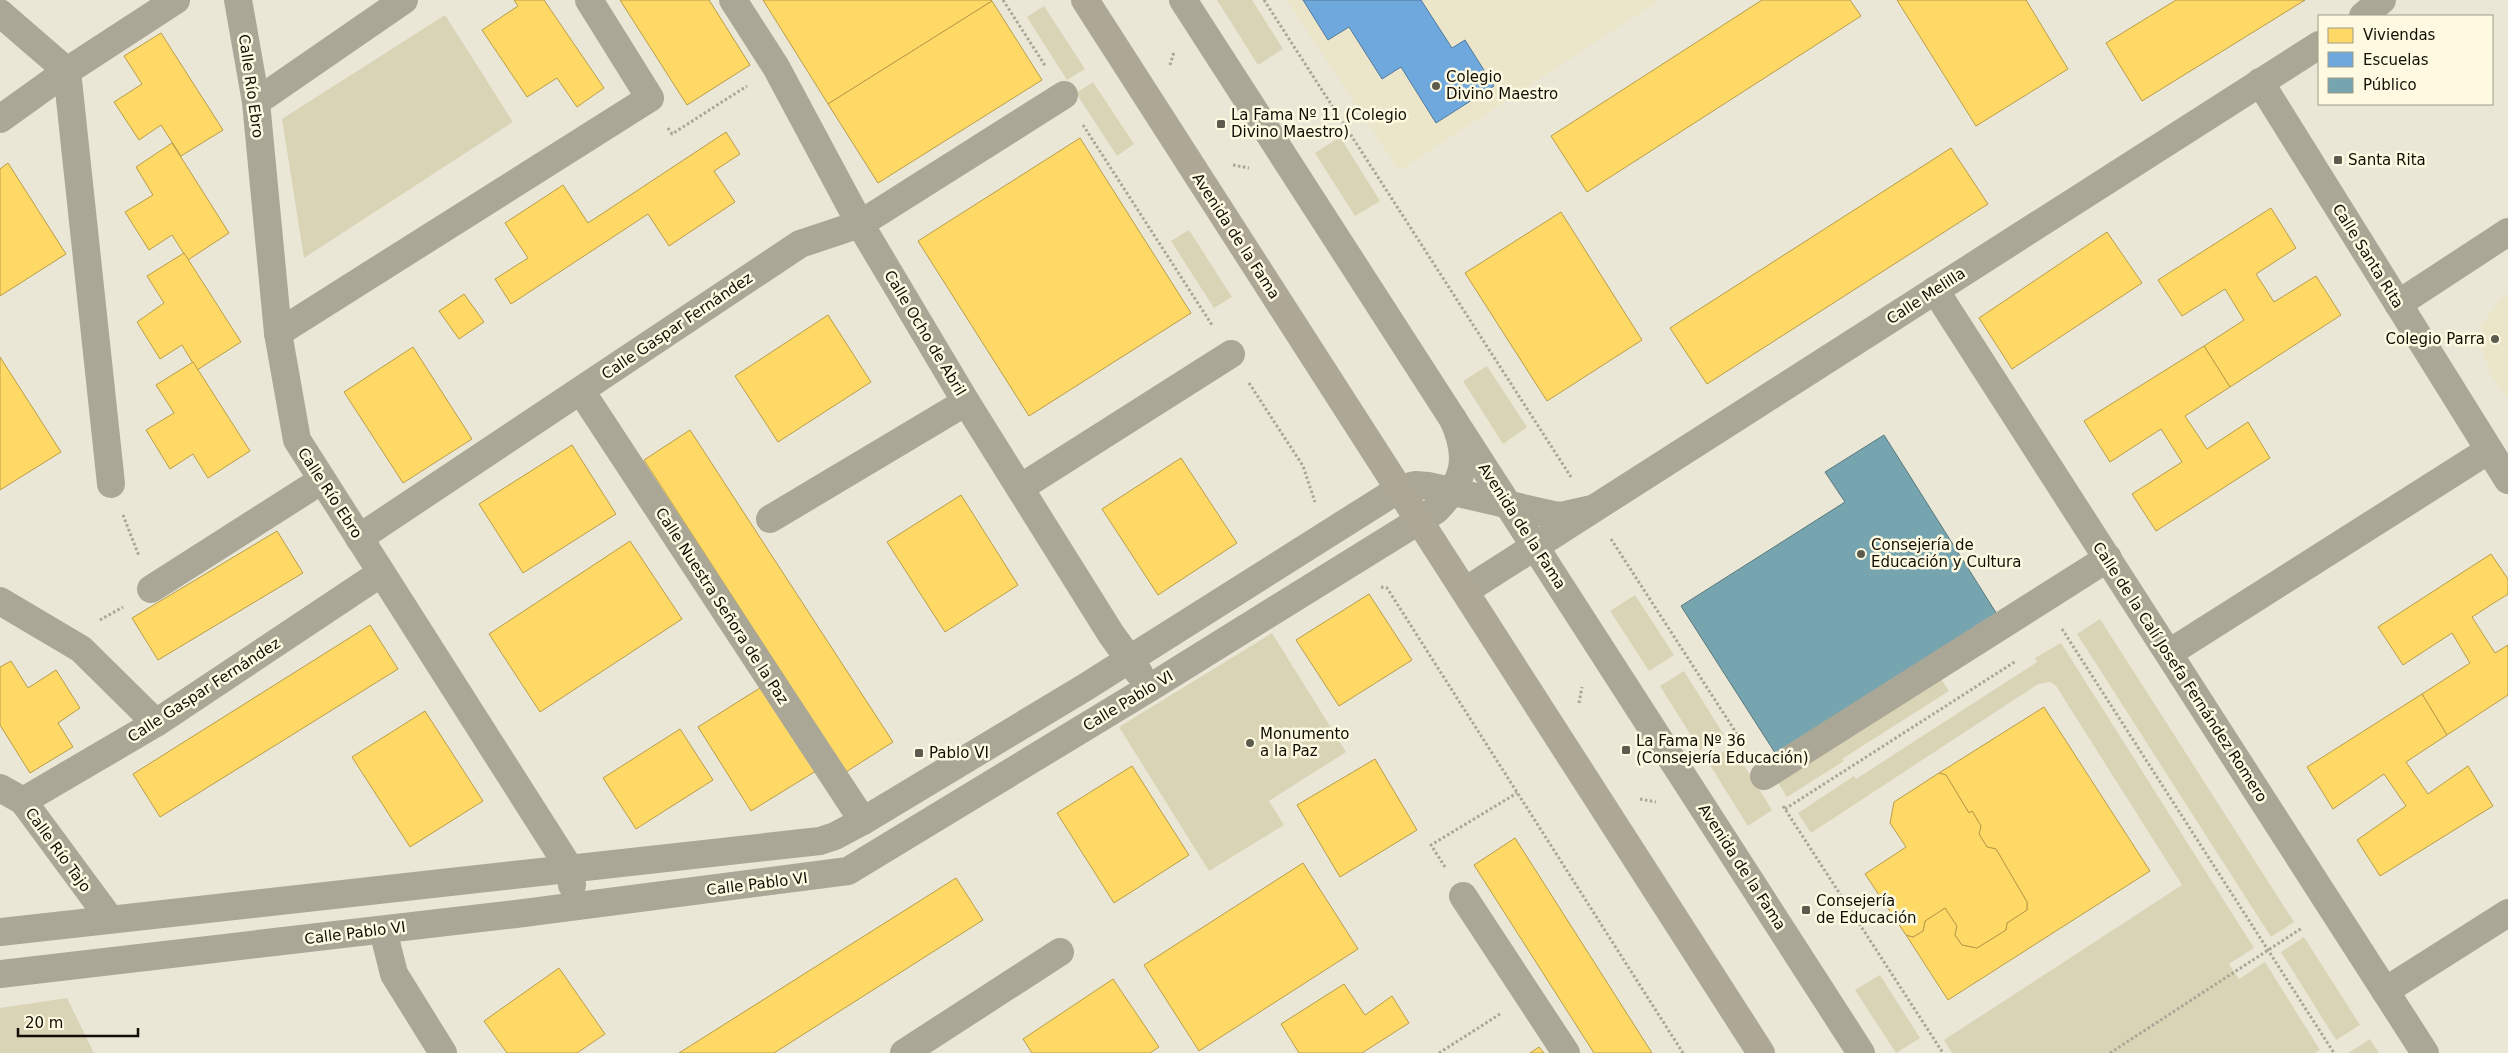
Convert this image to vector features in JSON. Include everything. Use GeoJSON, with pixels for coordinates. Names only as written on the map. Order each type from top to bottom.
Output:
{"type":"FeatureCollection","features":[{"type":"Feature","properties":{"kind":"main road","name":"Avenida de la Fama"},"geometry":{"type":"LineString","coordinates":[[1085,0],[1761,1053]]}},
{"type":"Feature","properties":{"kind":"street"},"geometry":{"type":"LineString","coordinates":[[0,119],[66,71],[176,0]]}},
{"type":"Feature","properties":{"kind":"street","name":"Calle Río Ebro"},"geometry":{"type":"LineString","coordinates":[[238,0],[256,102],[278,333],[297,440],[570,869]]}},
{"type":"Feature","properties":{"kind":"street"},"geometry":{"type":"LineString","coordinates":[[256,102],[404,0]]}},
{"type":"Feature","properties":{"kind":"street"},"geometry":{"type":"LineString","coordinates":[[278,333],[650,98],[590,0]]}},
{"type":"Feature","properties":{"kind":"street","name":"Calle Ocho de Abril"},"geometry":{"type":"LineString","coordinates":[[733,0],[776,67],[860,224],[966,402],[1128,660],[1151,687]]}},
{"type":"Feature","properties":{"kind":"street","name":"Avenida de la Fama"},"geometry":{"type":"LineString","coordinates":[[1183,0],[1861,1053]]}},
{"type":"Feature","properties":{"kind":"street"},"geometry":{"type":"LineString","coordinates":[[2364,15],[2382,0]]}},
{"type":"Feature","properties":{"kind":"street"},"geometry":{"type":"LineString","coordinates":[[0,13],[66,71],[111,484]]}},
{"type":"Feature","properties":{"kind":"street","name":"Calle Melilla"},"geometry":{"type":"LineString","coordinates":[[1465,591],[2318,46]]}},
{"type":"Feature","properties":{"kind":"street","name":"Calle Santa Rita"},"geometry":{"type":"LineString","coordinates":[[2260,82],[2508,480]]}},
{"type":"Feature","properties":{"kind":"street","name":"Calle Gaspar Fernández"},"geometry":{"type":"LineString","coordinates":[[359,538],[800,244],[860,224],[1064,95]]}},
{"type":"Feature","properties":{"kind":"street"},"geometry":{"type":"LineString","coordinates":[[2398,304],[2508,232]]}},
{"type":"Feature","properties":{"kind":"street","name":"Calle de la Calí Josefa Fernández Romero"},"geometry":{"type":"LineString","coordinates":[[1935,290],[2425,1053]]}},
{"type":"Feature","properties":{"kind":"street"},"geometry":{"type":"LineString","coordinates":[[1020,488],[1231,354]]}},
{"type":"Feature","properties":{"kind":"street","name":"Calle Nuestra Señora de la Paz"},"geometry":{"type":"LineString","coordinates":[[581,391],[863,821]]}},
{"type":"Feature","properties":{"kind":"street"},"geometry":{"type":"LineString","coordinates":[[770,519],[966,402]]}},
{"type":"Feature","properties":{"kind":"street"},"geometry":{"type":"LineString","coordinates":[[1419,521],[1436,510],[1453,491],[1461,474],[1463,448],[1453,419]]}},
{"type":"Feature","properties":{"kind":"street"},"geometry":{"type":"LineString","coordinates":[[2169,653],[2489,450]]}},
{"type":"Feature","properties":{"kind":"street"},"geometry":{"type":"LineString","coordinates":[[151,589],[322,480]]}},
{"type":"Feature","properties":{"kind":"street"},"geometry":{"type":"LineString","coordinates":[[0,932],[820,841],[863,821],[1128,660],[1399,489],[1415,485],[1453,491],[1508,504]]}},
{"type":"Feature","properties":{"kind":"street"},"geometry":{"type":"LineString","coordinates":[[1419,521],[1456,508],[1477,504],[1508,504]]}},
{"type":"Feature","properties":{"kind":"street","name":"Calle Melilla"},"geometry":{"type":"LineString","coordinates":[[1508,504],[1561,516],[1592,509]]}},
{"type":"Feature","properties":{"kind":"street","name":"Calle Pablo VI"},"geometry":{"type":"LineString","coordinates":[[0,974],[384,930],[848,871],[1347,567],[1419,521]]}},
{"type":"Feature","properties":{"kind":"street"},"geometry":{"type":"LineString","coordinates":[[1764,776],[2108,558]]}},
{"type":"Feature","properties":{"kind":"street","name":"Calle Gaspar Fernández"},"geometry":{"type":"LineString","coordinates":[[23,801],[156,723],[381,573]]}},
{"type":"Feature","properties":{"kind":"street"},"geometry":{"type":"LineString","coordinates":[[0,601],[81,649],[156,723]]}},
{"type":"Feature","properties":{"kind":"street","name":"Calle Río Tajo"},"geometry":{"type":"LineString","coordinates":[[0,788],[23,801],[110,919]]}},
{"type":"Feature","properties":{"kind":"street"},"geometry":{"type":"LineString","coordinates":[[570,869],[575,906]]}},
{"type":"Feature","properties":{"kind":"street"},"geometry":{"type":"LineString","coordinates":[[329,895],[384,930],[394,974],[442,1053]]}},
{"type":"Feature","properties":{"kind":"street"},"geometry":{"type":"LineString","coordinates":[[1463,896],[1566,1053]]}},
{"type":"Feature","properties":{"kind":"street"},"geometry":{"type":"LineString","coordinates":[[2385,991],[2508,913]]}},
{"type":"Feature","properties":{"kind":"street"},"geometry":{"type":"LineString","coordinates":[[904,1053],[1060,952]]}},
{"type":"Feature","properties":{"kind":"path"},"geometry":{"type":"LineString","coordinates":[[1003,0],[1303,466],[1326,535]]}},
{"type":"Feature","properties":{"kind":"path"},"geometry":{"type":"LineString","coordinates":[[650,98],[672,134],[776,67]]}},
{"type":"Feature","properties":{"kind":"path"},"geometry":{"type":"LineString","coordinates":[[1347,567],[1360,588],[1375,585],[1387,588],[1683,1053]]}},
{"type":"Feature","properties":{"kind":"path"},"geometry":{"type":"LineString","coordinates":[[2043,599],[2334,1053]]}},
{"type":"Feature","properties":{"kind":"path"},"geometry":{"type":"LineString","coordinates":[[2054,636],[2063,631]]}},
{"type":"Feature","properties":{"kind":"path"},"geometry":{"type":"LineString","coordinates":[[1785,809],[2021,658]]}},
{"type":"Feature","properties":{"kind":"path"},"geometry":{"type":"LineString","coordinates":[[1463,896],[1431,845],[1517,793]]}},
{"type":"Feature","properties":{"kind":"path"},"geometry":{"type":"LineString","coordinates":[[2110,1053],[2332,908]]}},
{"type":"Feature","properties":{"kind":"path"},"geometry":{"type":"LineString","coordinates":[[1442,1052],[1528,995]]}},
{"type":"Feature","properties":{"kind":"shaded area"},"geometry":{"type":"Polygon","coordinates":[[[1217,0],[1252,0],[1283,49],[1258,65],[1217,0]]]}},
{"type":"Feature","properties":{"kind":"shaded area","name":"Colegio Divino Maestro"},"geometry":{"type":"Polygon","coordinates":[[[1287,0],[1660,0],[1399,171],[1287,0]]]}},
{"type":"Feature","properties":{"kind":"shaded area"},"geometry":{"type":"Polygon","coordinates":[[[1044,6],[1085,69],[1067,80],[1027,17],[1044,6]]]}},
{"type":"Feature","properties":{"kind":"shaded area"},"geometry":{"type":"Polygon","coordinates":[[[445,15],[513,122],[304,258],[282,119],[445,15]]]}},
{"type":"Feature","properties":{"kind":"shaded area"},"geometry":{"type":"Polygon","coordinates":[[[1093,82],[1134,144],[1117,156],[1076,93],[1093,82]]]}},
{"type":"Feature","properties":{"kind":"shaded area"},"geometry":{"type":"Polygon","coordinates":[[[1340,137],[1380,201],[1355,216],[1315,153],[1340,137]]]}},
{"type":"Feature","properties":{"kind":"shaded area"},"geometry":{"type":"Polygon","coordinates":[[[1189,230],[1232,297],[1214,308],[1171,241],[1189,230]]]}},
{"type":"Feature","properties":{"kind":"shaded area","name":"Colegio Parra"},"geometry":{"type":"Polygon","coordinates":[[[2508,293],[2508,400],[2490,373],[2483,351],[2481,326],[2500,299],[2508,293]]]}},
{"type":"Feature","properties":{"kind":"shaded area"},"geometry":{"type":"Polygon","coordinates":[[[1487,366],[1527,427],[1503,444],[1463,381],[1487,366]]]}},
{"type":"Feature","properties":{"kind":"shaded area"},"geometry":{"type":"Polygon","coordinates":[[[1635,595],[1674,655],[1649,671],[1610,611],[1635,595]]]}},
{"type":"Feature","properties":{"kind":"shaded area"},"geometry":{"type":"Polygon","coordinates":[[[2100,619],[2294,922],[2271,937],[2077,634],[2100,619]]]}},
{"type":"Feature","properties":{"kind":"shaded area"},"geometry":{"type":"Polygon","coordinates":[[[1272,633],[1346,752],[1269,801],[1284,825],[1209,871],[1119,727],[1272,633]]]}},
{"type":"Feature","properties":{"kind":"shaded area"},"geometry":{"type":"Polygon","coordinates":[[[2061,643],[2254,948],[2229,964],[2239,979],[2265,962],[2320,1050],[2315,1053],[1952,1053],[1944,1040],[2182,885],[2056,686],[2050,682],[2038,684],[1811,833],[1798,813],[1854,776],[1856,779],[2037,662],[2035,658],[2061,643]]]}},
{"type":"Feature","properties":{"kind":"shaded area"},"geometry":{"type":"Polygon","coordinates":[[[1684,671],[1724,735],[1700,750],[1660,686],[1684,671]]]}},
{"type":"Feature","properties":{"kind":"shaded area"},"geometry":{"type":"Polygon","coordinates":[[[1937,673],[1949,691],[1842,759],[1844,761],[1787,797],[1774,776],[1937,673]]]}},
{"type":"Feature","properties":{"kind":"shaded area"},"geometry":{"type":"Polygon","coordinates":[[[1732,746],[1772,810],[1748,826],[1708,762],[1732,746]]]}},
{"type":"Feature","properties":{"kind":"shaded area"},"geometry":{"type":"Polygon","coordinates":[[[2304,937],[2360,1025],[2336,1040],[2281,952],[2304,937]]]}},
{"type":"Feature","properties":{"kind":"shaded area"},"geometry":{"type":"Polygon","coordinates":[[[1880,975],[1920,1038],[1896,1053],[1855,990],[1880,975]]]}},
{"type":"Feature","properties":{"kind":"shaded area"},"geometry":{"type":"Polygon","coordinates":[[[67,998],[94,1053],[0,1053],[0,1008],[67,998]]]}},
{"type":"Feature","properties":{"kind":"shaded area"},"geometry":{"type":"Polygon","coordinates":[[[2370,1039],[2379,1053],[2348,1053],[2370,1039]]]}},
{"type":"Feature","properties":{"kind":"building: Viviendas"},"geometry":{"type":"Polygon","coordinates":[[[514,0],[544,0],[604,88],[577,107],[557,78],[527,97],[482,30],[518,6],[514,0]]]}},
{"type":"Feature","properties":{"kind":"building: Viviendas"},"geometry":{"type":"Polygon","coordinates":[[[620,0],[709,0],[750,65],[687,105],[620,0]]]}},
{"type":"Feature","properties":{"kind":"building: Viviendas"},"geometry":{"type":"Polygon","coordinates":[[[763,0],[991,0],[992,1],[828,104],[763,0]]]}},
{"type":"Feature","properties":{"kind":"building: Viviendas"},"geometry":{"type":"Polygon","coordinates":[[[1762,0],[1850,0],[1861,16],[1587,192],[1551,136],[1762,0]]]}},
{"type":"Feature","properties":{"kind":"building: Viviendas"},"geometry":{"type":"Polygon","coordinates":[[[1897,0],[2026,0],[2068,69],[1976,126],[1897,0]]]}},
{"type":"Feature","properties":{"kind":"building: Viviendas"},"geometry":{"type":"Polygon","coordinates":[[[2176,0],[2305,0],[2142,101],[2106,43],[2176,0]]]}},
{"type":"Feature","properties":{"kind":"building: Viviendas"},"geometry":{"type":"Polygon","coordinates":[[[992,1],[1042,80],[878,183],[828,104],[992,1]]]}},
{"type":"Feature","properties":{"kind":"building: Viviendas"},"geometry":{"type":"Polygon","coordinates":[[[161,33],[223,130],[181,156],[161,125],[139,140],[114,102],[142,84],[124,56],[161,33]]]}},
{"type":"Feature","properties":{"kind":"building: Viviendas"},"geometry":{"type":"Polygon","coordinates":[[[726,132],[740,154],[714,171],[735,202],[669,246],[648,214],[511,304],[495,279],[528,258],[505,223],[563,185],[588,223],[726,132]]]}},
{"type":"Feature","properties":{"kind":"building: Viviendas"},"geometry":{"type":"Polygon","coordinates":[[[1080,138],[1191,313],[1029,416],[918,241],[1080,138]]]}},
{"type":"Feature","properties":{"kind":"building: Viviendas"},"geometry":{"type":"Polygon","coordinates":[[[172,143],[229,233],[188,260],[172,235],[149,250],[125,212],[153,195],[136,167],[172,143]]]}},
{"type":"Feature","properties":{"kind":"building: Viviendas"},"geometry":{"type":"Polygon","coordinates":[[[1951,148],[1988,204],[1707,384],[1670,328],[1951,148]]]}},
{"type":"Feature","properties":{"kind":"building: Viviendas"},"geometry":{"type":"Polygon","coordinates":[[[8,163],[66,254],[0,296],[0,169],[8,163]]]}},
{"type":"Feature","properties":{"kind":"building: Viviendas"},"geometry":{"type":"Polygon","coordinates":[[[2271,208],[2296,248],[2256,274],[2274,302],[2316,276],[2341,315],[2230,387],[2204,346],[2244,320],[2225,289],[2182,316],[2158,280],[2271,208]]]}},
{"type":"Feature","properties":{"kind":"building: Viviendas"},"geometry":{"type":"Polygon","coordinates":[[[1561,212],[1642,340],[1547,401],[1465,273],[1561,212]]]}},
{"type":"Feature","properties":{"kind":"building: Viviendas"},"geometry":{"type":"Polygon","coordinates":[[[2107,232],[2142,283],[2012,369],[1979,318],[2107,232]]]}},
{"type":"Feature","properties":{"kind":"building: Viviendas"},"geometry":{"type":"Polygon","coordinates":[[[184,253],[241,342],[197,370],[182,345],[160,359],[137,322],[164,303],[147,276],[184,253]]]}},
{"type":"Feature","properties":{"kind":"building: Viviendas"},"geometry":{"type":"Polygon","coordinates":[[[464,294],[484,322],[459,339],[439,311],[464,294]]]}},
{"type":"Feature","properties":{"kind":"building: Viviendas"},"geometry":{"type":"Polygon","coordinates":[[[828,315],[871,382],[778,442],[735,376],[828,315]]]}},
{"type":"Feature","properties":{"kind":"building: Viviendas"},"geometry":{"type":"Polygon","coordinates":[[[2204,346],[2230,387],[2185,416],[2207,449],[2248,422],[2270,458],[2156,531],[2132,494],[2182,462],[2161,429],[2110,462],[2084,421],[2204,346]]]}},
{"type":"Feature","properties":{"kind":"building: Viviendas"},"geometry":{"type":"Polygon","coordinates":[[[413,347],[472,439],[403,483],[344,392],[413,347]]]}},
{"type":"Feature","properties":{"kind":"building: Viviendas"},"geometry":{"type":"Polygon","coordinates":[[[0,357],[61,452],[0,490],[0,357]]]}},
{"type":"Feature","properties":{"kind":"building: Viviendas"},"geometry":{"type":"Polygon","coordinates":[[[193,362],[250,451],[208,478],[193,454],[170,469],[146,430],[174,413],[156,385],[193,362]]]}},
{"type":"Feature","properties":{"kind":"building: Viviendas"},"geometry":{"type":"Polygon","coordinates":[[[690,430],[893,742],[846,772],[644,460],[690,430]]]}},
{"type":"Feature","properties":{"kind":"building: Viviendas"},"geometry":{"type":"Polygon","coordinates":[[[572,445],[616,514],[523,573],[479,504],[572,445]]]}},
{"type":"Feature","properties":{"kind":"building: Viviendas"},"geometry":{"type":"Polygon","coordinates":[[[1181,458],[1237,543],[1158,595],[1102,509],[1181,458]]]}},
{"type":"Feature","properties":{"kind":"building: Viviendas"},"geometry":{"type":"Polygon","coordinates":[[[961,495],[1018,585],[945,632],[887,542],[961,495]]]}},
{"type":"Feature","properties":{"kind":"building: Viviendas"},"geometry":{"type":"Polygon","coordinates":[[[277,531],[303,573],[158,660],[132,618],[277,531]]]}},
{"type":"Feature","properties":{"kind":"building: Viviendas"},"geometry":{"type":"Polygon","coordinates":[[[630,541],[682,619],[540,712],[489,634],[630,541]]]}},
{"type":"Feature","properties":{"kind":"building: Viviendas"},"geometry":{"type":"Polygon","coordinates":[[[2491,554],[2508,579],[2508,594],[2472,617],[2495,653],[2508,645],[2508,695],[2447,735],[2422,694],[2470,663],[2452,633],[2403,665],[2378,627],[2491,554]]]}},
{"type":"Feature","properties":{"kind":"building: Viviendas"},"geometry":{"type":"Polygon","coordinates":[[[1369,594],[1412,660],[1339,706],[1296,640],[1369,594]]]}},
{"type":"Feature","properties":{"kind":"building: Viviendas"},"geometry":{"type":"Polygon","coordinates":[[[370,625],[398,669],[160,817],[133,774],[370,625]]]}},
{"type":"Feature","properties":{"kind":"building: Viviendas"},"geometry":{"type":"Polygon","coordinates":[[[11,661],[28,688],[56,670],[80,708],[58,723],[73,747],[30,773],[0,725],[0,667],[11,661]]]}},
{"type":"Feature","properties":{"kind":"building: Viviendas"},"geometry":{"type":"Polygon","coordinates":[[[763,686],[816,771],[751,811],[698,727],[763,686]]]}},
{"type":"Feature","properties":{"kind":"building: Viviendas"},"geometry":{"type":"Polygon","coordinates":[[[2422,694],[2447,735],[2406,762],[2428,794],[2468,766],[2493,806],[2380,876],[2357,840],[2406,806],[2384,774],[2333,809],[2307,767],[2422,694]]]}},
{"type":"Feature","properties":{"kind":"building: Viviendas"},"geometry":{"type":"Polygon","coordinates":[[[2044,707],[2150,871],[1948,1000],[1906,935],[1913,937],[1923,931],[1925,921],[1945,908],[1957,926],[1955,935],[1962,945],[1977,948],[2006,930],[2007,923],[2027,910],[2027,902],[1996,849],[1987,847],[1979,834],[1981,826],[1972,811],[1969,813],[1946,775],[1939,773],[2044,707]]]}},
{"type":"Feature","properties":{"kind":"building: Viviendas"},"geometry":{"type":"Polygon","coordinates":[[[425,711],[483,801],[410,847],[352,757],[425,711]]]}},
{"type":"Feature","properties":{"kind":"building: Viviendas"},"geometry":{"type":"Polygon","coordinates":[[[680,729],[713,780],[636,829],[603,778],[680,729]]]}},
{"type":"Feature","properties":{"kind":"building: Viviendas"},"geometry":{"type":"Polygon","coordinates":[[[1375,759],[1417,830],[1340,877],[1297,805],[1375,759]]]}},
{"type":"Feature","properties":{"kind":"building: Viviendas"},"geometry":{"type":"Polygon","coordinates":[[[1132,766],[1189,855],[1114,903],[1057,813],[1132,766]]]}},
{"type":"Feature","properties":{"kind":"building: Viviendas"},"geometry":{"type":"Polygon","coordinates":[[[1939,773],[1946,775],[1969,813],[1972,811],[1981,826],[1979,834],[1987,847],[1996,849],[2027,902],[2027,910],[2007,923],[2006,930],[1977,948],[1962,945],[1955,935],[1957,926],[1945,908],[1925,921],[1923,931],[1913,937],[1906,935],[1865,874],[1906,847],[1890,823],[1894,802],[1939,773]]]}},
{"type":"Feature","properties":{"kind":"building: Viviendas"},"geometry":{"type":"Polygon","coordinates":[[[1515,838],[1652,1053],[1594,1053],[1474,865],[1515,838]]]}},
{"type":"Feature","properties":{"kind":"building: Viviendas"},"geometry":{"type":"Polygon","coordinates":[[[1303,863],[1358,949],[1199,1051],[1144,965],[1303,863]]]}},
{"type":"Feature","properties":{"kind":"building: Viviendas"},"geometry":{"type":"Polygon","coordinates":[[[956,878],[983,920],[774,1053],[679,1053],[956,878]]]}},
{"type":"Feature","properties":{"kind":"building: Viviendas"},"geometry":{"type":"Polygon","coordinates":[[[559,968],[605,1034],[577,1053],[507,1053],[484,1021],[559,968]]]}},
{"type":"Feature","properties":{"kind":"building: Viviendas"},"geometry":{"type":"Polygon","coordinates":[[[1113,979],[1159,1047],[1150,1053],[1032,1053],[1023,1039],[1113,979]]]}},
{"type":"Feature","properties":{"kind":"building: Viviendas"},"geometry":{"type":"Polygon","coordinates":[[[1344,984],[1365,1015],[1392,996],[1409,1023],[1362,1053],[1299,1053],[1281,1024],[1344,984]]]}},
{"type":"Feature","properties":{"kind":"building: Viviendas"},"geometry":{"type":"Polygon","coordinates":[[[1539,1047],[1544,1053],[1530,1053],[1539,1047]]]}},
{"type":"Feature","properties":{"kind":"building: Escuelas"},"geometry":{"type":"Polygon","coordinates":[[[1303,0],[1421,0],[1452,48],[1465,40],[1494,86],[1436,123],[1401,67],[1382,79],[1349,27],[1328,40],[1303,0]]]}},
{"type":"Feature","properties":{"kind":"building: Público","name":"Consejería de Educación y Cultura"},"geometry":{"type":"Polygon","coordinates":[[[1884,435],[2000,619],[1779,759],[1681,606],[1845,502],[1825,472],[1884,435]]]}},
{"type":"Feature","properties":{"kind":"place","name":"Colegio Divino Maestro"},"geometry":{"type":"Point","coordinates":[1436,86]}},
{"type":"Feature","properties":{"kind":"place","name":"La Fama Nº 11 (Colegio Divino Maestro)"},"geometry":{"type":"Point","coordinates":[1221,124]}},
{"type":"Feature","properties":{"kind":"place","name":"Santa Rita"},"geometry":{"type":"Point","coordinates":[2338,160]}},
{"type":"Feature","properties":{"kind":"place","name":"Colegio Parra"},"geometry":{"type":"Point","coordinates":[2495,339]}},
{"type":"Feature","properties":{"kind":"place","name":"Consejería de Educación y Cultura"},"geometry":{"type":"Point","coordinates":[1861,554]}},
{"type":"Feature","properties":{"kind":"place","name":"Monumento a la Paz"},"geometry":{"type":"Point","coordinates":[1250,743]}},
{"type":"Feature","properties":{"kind":"place","name":"La Fama Nº 36 (Consejería Educación)"},"geometry":{"type":"Point","coordinates":[1626,750]}},
{"type":"Feature","properties":{"kind":"place","name":"Pablo VI"},"geometry":{"type":"Point","coordinates":[919,753]}},
{"type":"Feature","properties":{"kind":"place","name":"Consejería de Educación"},"geometry":{"type":"Point","coordinates":[1806,910]}}]}
